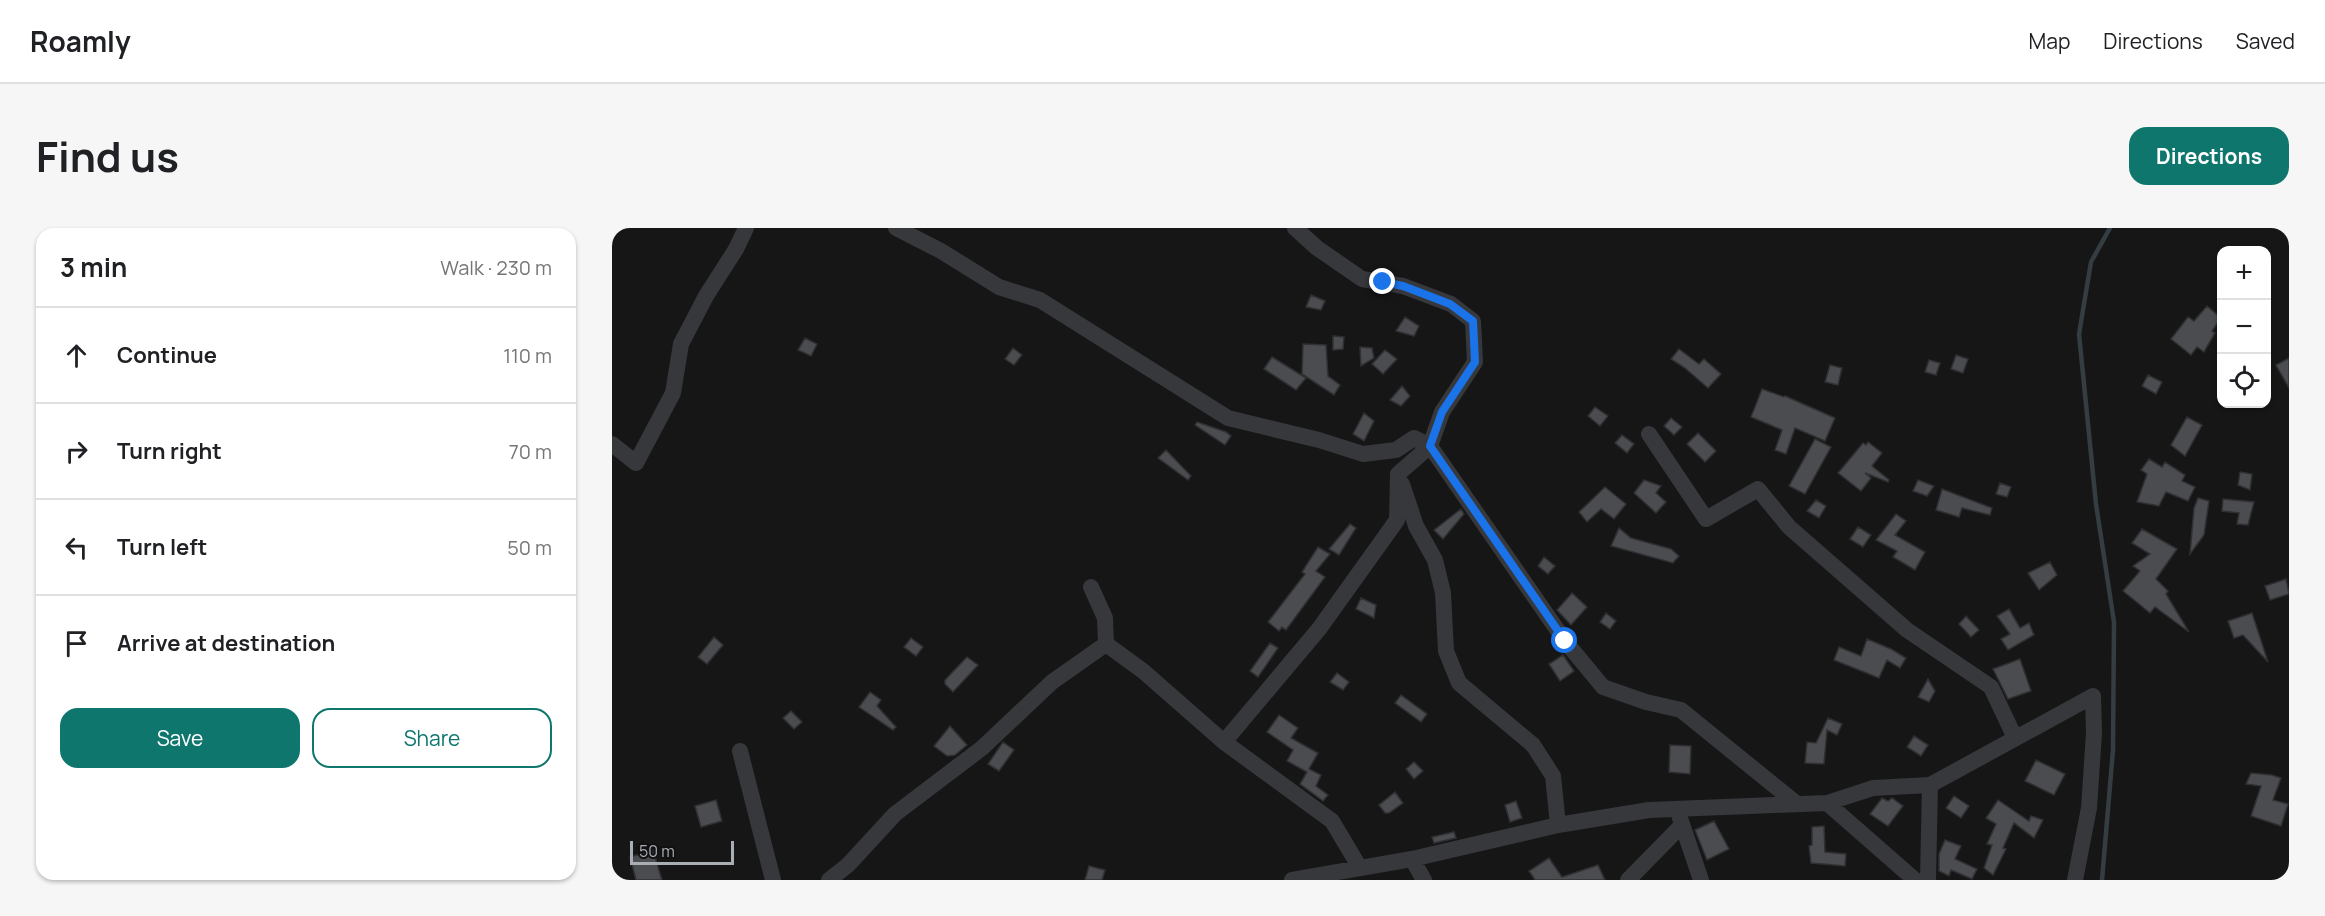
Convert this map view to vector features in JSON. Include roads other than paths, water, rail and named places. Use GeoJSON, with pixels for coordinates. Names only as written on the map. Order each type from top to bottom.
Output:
{"type":"FeatureCollection","features":[{"type":"Feature","properties":{"kind":"street"},"geometry":{"type":"LineString","coordinates":[[612,444],[636,463],[673,393],[681,344],[746,228]]}},
{"type":"Feature","properties":{"kind":"street"},"geometry":{"type":"LineString","coordinates":[[896,228],[941,251],[999,287],[1040,300],[1228,418],[1319,440],[1363,454],[1396,450],[1414,438],[1430,446],[1565,641],[1603,687],[1646,702],[1682,710],[1797,804]]}},
{"type":"Feature","properties":{"kind":"street"},"geometry":{"type":"LineString","coordinates":[[1224,742],[1319,628],[1397,520],[1398,474],[1430,446],[1442,412],[1475,362],[1473,321],[1450,304],[1403,286],[1362,279],[1317,248],[1295,228]]}},
{"type":"Feature","properties":{"kind":"street"},"geometry":{"type":"LineString","coordinates":[[1650,434],[1706,519],[1758,489],[1789,528],[1907,630],[1991,687],[2015,738]]}},
{"type":"Feature","properties":{"kind":"street"},"geometry":{"type":"LineString","coordinates":[[1398,474],[1416,526],[1435,560],[1443,593],[1446,651],[1459,683],[1533,745],[1553,776],[1558,825]]}},
{"type":"Feature","properties":{"kind":"street"},"geometry":{"type":"LineString","coordinates":[[1091,587],[1105,618],[1106,644]]}},
{"type":"Feature","properties":{"kind":"street"},"geometry":{"type":"LineString","coordinates":[[1106,644],[1143,671],[1224,742],[1332,821],[1360,868]]}},
{"type":"Feature","properties":{"kind":"street"},"geometry":{"type":"LineString","coordinates":[[829,880],[848,865],[895,814],[982,748],[1052,682],[1106,644]]}},
{"type":"Feature","properties":{"kind":"street"},"geometry":{"type":"LineString","coordinates":[[1292,880],[1412,860],[1558,825],[1649,810],[1827,804],[1873,788],[1930,785],[2093,696],[2094,733],[2089,808],[2075,880]]}},
{"type":"Feature","properties":{"kind":"street"},"geometry":{"type":"LineString","coordinates":[[740,751],[773,880]]}},
{"type":"Feature","properties":{"kind":"street"},"geometry":{"type":"LineString","coordinates":[[1928,880],[1930,785]]}},
{"type":"Feature","properties":{"kind":"street"},"geometry":{"type":"LineString","coordinates":[[1827,804],[1914,880]]}},
{"type":"Feature","properties":{"kind":"street"},"geometry":{"type":"LineString","coordinates":[[1677,809],[1701,880]]}},
{"type":"Feature","properties":{"kind":"street"},"geometry":{"type":"LineString","coordinates":[[1628,880],[1682,825]]}},
{"type":"Feature","properties":{"kind":"street"},"geometry":{"type":"LineString","coordinates":[[1412,860],[1424,880]]}},
{"type":"Feature","properties":{"kind":"waterway"},"geometry":{"type":"LineString","coordinates":[[2102,880],[2113,750],[2114,622],[2096,504],[2079,334],[2091,262],[2110,228]]}}]}
